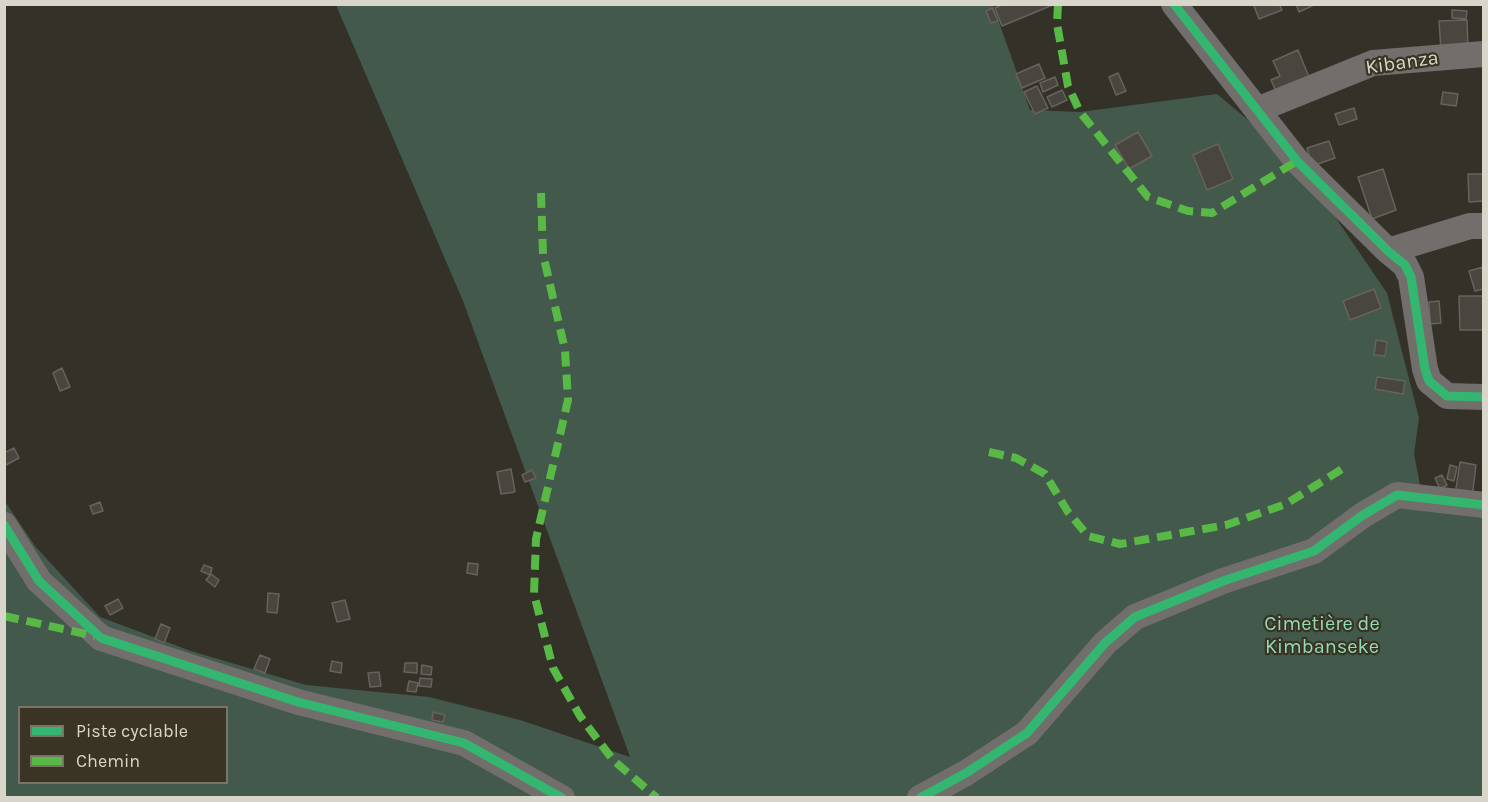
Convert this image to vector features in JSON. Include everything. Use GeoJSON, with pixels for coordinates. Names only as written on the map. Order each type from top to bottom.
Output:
{"type":"FeatureCollection","features":[{"type":"Feature","properties":{"kind":"street"},"geometry":{"type":"LineString","coordinates":[[1176,5],[1297,160],[1388,251],[1405,265],[1411,277],[1425,369],[1430,381],[1447,396],[1484,397]]}},
{"type":"Feature","properties":{"kind":"street","name":"Kibanza"},"geometry":{"type":"LineString","coordinates":[[1257,110],[1373,63],[1484,54]]}},
{"type":"Feature","properties":{"kind":"street"},"geometry":{"type":"LineString","coordinates":[[1388,251],[1470,226],[1484,226]]}},
{"type":"Feature","properties":{"kind":"street"},"geometry":{"type":"LineString","coordinates":[[920,798],[966,773],[1027,733],[1105,643],[1135,617],[1223,581],[1314,551],[1363,515],[1398,495],[1484,505]]}},
{"type":"Feature","properties":{"kind":"street"},"geometry":{"type":"LineString","coordinates":[[4,525],[39,581],[102,638],[298,702],[464,742],[562,798]]}},
{"type":"Feature","properties":{"kind":"green space","name":"Cimetière de Kimbanseke"},"geometry":{"type":"Polygon","coordinates":[[[336,5],[993,5],[1030,110],[1080,112],[1217,94],[1297,161],[1387,293],[1419,418],[1414,454],[1422,495],[1483,501],[1483,797],[5,797],[4,500],[35,546],[100,617],[191,651],[306,685],[429,697],[520,720],[630,757],[463,301],[336,5]]]}},
{"type":"Feature","properties":{"kind":"building"},"geometry":{"type":"Polygon","coordinates":[[[1003,4],[1055,4],[1002,26],[995,8],[1003,4]]]}},
{"type":"Feature","properties":{"kind":"building"},"geometry":{"type":"Polygon","coordinates":[[[1279,4],[1282,10],[1259,19],[1254,6],[1279,4]]]}},
{"type":"Feature","properties":{"kind":"building"},"geometry":{"type":"Polygon","coordinates":[[[1296,4],[1316,4],[1299,12],[1296,4]]]}},
{"type":"Feature","properties":{"kind":"building"},"geometry":{"type":"Polygon","coordinates":[[[992,8],[998,21],[991,23],[986,11],[992,8]]]}},
{"type":"Feature","properties":{"kind":"building"},"geometry":{"type":"Polygon","coordinates":[[[1452,10],[1467,11],[1466,19],[1452,18],[1452,10]]]}},
{"type":"Feature","properties":{"kind":"building"},"geometry":{"type":"Polygon","coordinates":[[[1467,20],[1468,49],[1441,50],[1439,21],[1467,20]]]}},
{"type":"Feature","properties":{"kind":"building"},"geometry":{"type":"Polygon","coordinates":[[[1298,50],[1311,82],[1278,96],[1271,80],[1280,76],[1273,61],[1298,50]]]}},
{"type":"Feature","properties":{"kind":"building"},"geometry":{"type":"Polygon","coordinates":[[[1039,64],[1045,78],[1022,88],[1016,74],[1039,64]]]}},
{"type":"Feature","properties":{"kind":"building"},"geometry":{"type":"Polygon","coordinates":[[[1118,73],[1126,91],[1116,95],[1109,77],[1118,73]]]}},
{"type":"Feature","properties":{"kind":"building"},"geometry":{"type":"Polygon","coordinates":[[[1055,77],[1058,85],[1043,92],[1040,83],[1055,77]]]}},
{"type":"Feature","properties":{"kind":"building"},"geometry":{"type":"Polygon","coordinates":[[[1037,86],[1048,108],[1035,114],[1024,92],[1037,86]]]}},
{"type":"Feature","properties":{"kind":"building"},"geometry":{"type":"Polygon","coordinates":[[[1062,90],[1067,100],[1052,107],[1047,97],[1062,90]]]}},
{"type":"Feature","properties":{"kind":"building"},"geometry":{"type":"Polygon","coordinates":[[[1443,92],[1458,94],[1456,106],[1441,104],[1443,92]]]}},
{"type":"Feature","properties":{"kind":"building"},"geometry":{"type":"Polygon","coordinates":[[[1354,108],[1357,119],[1339,125],[1335,114],[1354,108]]]}},
{"type":"Feature","properties":{"kind":"building"},"geometry":{"type":"Polygon","coordinates":[[[1138,132],[1152,156],[1129,169],[1115,145],[1138,132]]]}},
{"type":"Feature","properties":{"kind":"building"},"geometry":{"type":"Polygon","coordinates":[[[1329,141],[1335,158],[1312,166],[1307,148],[1329,141]]]}},
{"type":"Feature","properties":{"kind":"building"},"geometry":{"type":"Polygon","coordinates":[[[1218,144],[1233,179],[1207,190],[1193,155],[1218,144]]]}},
{"type":"Feature","properties":{"kind":"building"},"geometry":{"type":"Polygon","coordinates":[[[1383,169],[1396,210],[1372,219],[1358,177],[1383,169]]]}},
{"type":"Feature","properties":{"kind":"building"},"geometry":{"type":"Polygon","coordinates":[[[1468,174],[1484,174],[1484,201],[1469,202],[1468,174]]]}},
{"type":"Feature","properties":{"kind":"building"},"geometry":{"type":"Polygon","coordinates":[[[1483,267],[1484,289],[1475,291],[1469,271],[1483,267]]]}},
{"type":"Feature","properties":{"kind":"building"},"geometry":{"type":"Polygon","coordinates":[[[1374,289],[1381,308],[1350,320],[1343,301],[1374,289]]]}},
{"type":"Feature","properties":{"kind":"building"},"geometry":{"type":"Polygon","coordinates":[[[1459,296],[1484,296],[1484,330],[1460,330],[1459,296]]]}},
{"type":"Feature","properties":{"kind":"building"},"geometry":{"type":"Polygon","coordinates":[[[1439,301],[1441,323],[1430,324],[1429,302],[1439,301]]]}},
{"type":"Feature","properties":{"kind":"building"},"geometry":{"type":"Polygon","coordinates":[[[1376,340],[1387,342],[1385,356],[1374,355],[1376,340]]]}},
{"type":"Feature","properties":{"kind":"building"},"geometry":{"type":"Polygon","coordinates":[[[62,368],[70,387],[60,391],[53,373],[62,368]]]}},
{"type":"Feature","properties":{"kind":"building"},"geometry":{"type":"Polygon","coordinates":[[[1377,377],[1405,381],[1403,394],[1375,389],[1377,377]]]}},
{"type":"Feature","properties":{"kind":"building"},"geometry":{"type":"Polygon","coordinates":[[[14,448],[19,458],[4,466],[4,453],[14,448]]]}},
{"type":"Feature","properties":{"kind":"building"},"geometry":{"type":"Polygon","coordinates":[[[1460,462],[1476,465],[1472,498],[1455,495],[1460,462]]]}},
{"type":"Feature","properties":{"kind":"building"},"geometry":{"type":"Polygon","coordinates":[[[1450,465],[1457,467],[1454,481],[1447,479],[1450,465]]]}},
{"type":"Feature","properties":{"kind":"building"},"geometry":{"type":"Polygon","coordinates":[[[511,469],[515,492],[501,494],[497,472],[511,469]]]}},
{"type":"Feature","properties":{"kind":"building"},"geometry":{"type":"Polygon","coordinates":[[[532,470],[536,478],[525,482],[522,475],[532,470]]]}},
{"type":"Feature","properties":{"kind":"building"},"geometry":{"type":"Polygon","coordinates":[[[1442,475],[1447,485],[1440,489],[1435,478],[1442,475]]]}},
{"type":"Feature","properties":{"kind":"building"},"geometry":{"type":"Polygon","coordinates":[[[100,502],[103,511],[93,514],[90,506],[100,502]]]}},
{"type":"Feature","properties":{"kind":"building"},"geometry":{"type":"Polygon","coordinates":[[[468,563],[478,564],[477,575],[467,573],[468,563]]]}},
{"type":"Feature","properties":{"kind":"building"},"geometry":{"type":"Polygon","coordinates":[[[204,565],[212,568],[210,575],[201,571],[204,565]]]}},
{"type":"Feature","properties":{"kind":"building"},"geometry":{"type":"Polygon","coordinates":[[[211,574],[219,580],[215,587],[206,580],[211,574]]]}},
{"type":"Feature","properties":{"kind":"building"},"geometry":{"type":"Polygon","coordinates":[[[268,593],[279,594],[277,613],[267,612],[268,593]]]}},
{"type":"Feature","properties":{"kind":"building"},"geometry":{"type":"Polygon","coordinates":[[[118,599],[123,608],[110,615],[105,606],[118,599]]]}},
{"type":"Feature","properties":{"kind":"building"},"geometry":{"type":"Polygon","coordinates":[[[345,600],[350,619],[337,622],[332,603],[345,600]]]}},
{"type":"Feature","properties":{"kind":"building"},"geometry":{"type":"Polygon","coordinates":[[[161,624],[170,628],[164,643],[155,639],[161,624]]]}},
{"type":"Feature","properties":{"kind":"building"},"geometry":{"type":"Polygon","coordinates":[[[260,655],[270,659],[265,673],[254,669],[260,655]]]}},
{"type":"Feature","properties":{"kind":"building"},"geometry":{"type":"Polygon","coordinates":[[[332,661],[342,663],[341,673],[330,671],[332,661]]]}},
{"type":"Feature","properties":{"kind":"building"},"geometry":{"type":"Polygon","coordinates":[[[405,663],[417,663],[417,673],[404,672],[405,663]]]}},
{"type":"Feature","properties":{"kind":"building"},"geometry":{"type":"Polygon","coordinates":[[[422,665],[432,667],[431,675],[421,674],[422,665]]]}},
{"type":"Feature","properties":{"kind":"building"},"geometry":{"type":"Polygon","coordinates":[[[379,672],[381,686],[370,687],[368,673],[379,672]]]}},
{"type":"Feature","properties":{"kind":"building"},"geometry":{"type":"Polygon","coordinates":[[[420,678],[432,679],[431,687],[419,686],[420,678]]]}},
{"type":"Feature","properties":{"kind":"building"},"geometry":{"type":"Polygon","coordinates":[[[409,681],[418,683],[416,692],[407,691],[409,681]]]}},
{"type":"Feature","properties":{"kind":"building"},"geometry":{"type":"Polygon","coordinates":[[[433,712],[445,715],[443,722],[432,720],[433,712]]]}},
{"type":"Feature","properties":{"kind":"marked path"},"geometry":{"type":"LineString","coordinates":[[1058,4],[1057,24],[1068,86],[1080,112],[1148,197],[1188,211],[1212,213],[1297,161]]}},
{"type":"Feature","properties":{"kind":"marked path"},"geometry":{"type":"LineString","coordinates":[[541,193],[543,254],[565,350],[568,400],[536,539],[534,594],[553,668],[580,716],[613,760],[657,798]]}},
{"type":"Feature","properties":{"kind":"marked path"},"geometry":{"type":"LineString","coordinates":[[989,452],[1016,458],[1045,474],[1068,512],[1088,536],[1120,544],[1226,525],[1286,504],[1345,467]]}},
{"type":"Feature","properties":{"kind":"marked path"},"geometry":{"type":"LineString","coordinates":[[4,616],[95,636]]}},
{"type":"Feature","properties":{"kind":"cycle path"},"geometry":{"type":"LineString","coordinates":[[1174,4],[1297,161],[1405,265],[1411,277],[1425,369],[1429,381],[1447,396],[1484,397]]}},
{"type":"Feature","properties":{"kind":"cycle path"},"geometry":{"type":"LineString","coordinates":[[920,798],[966,773],[1027,733],[1105,643],[1135,617],[1223,581],[1314,551],[1363,515],[1397,495],[1484,505]]}},
{"type":"Feature","properties":{"kind":"cycle path"},"geometry":{"type":"LineString","coordinates":[[4,525],[39,581],[101,638],[298,702],[464,743],[562,798]]}}]}
